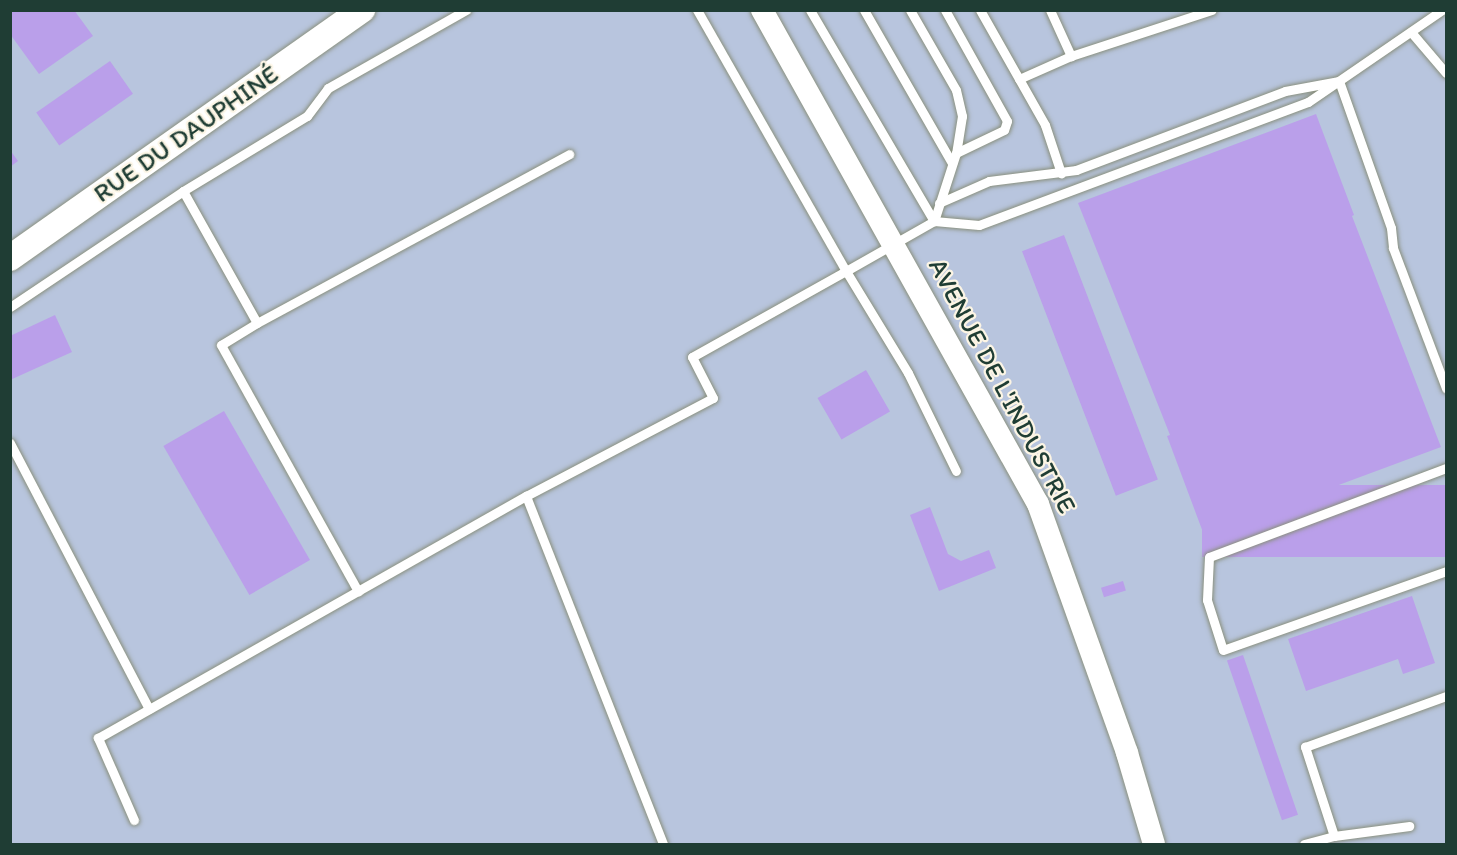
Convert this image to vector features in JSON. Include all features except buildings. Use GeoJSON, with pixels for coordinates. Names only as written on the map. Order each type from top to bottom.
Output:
{"type":"FeatureCollection","features":[{"type":"Feature","properties":{"kind":"main road","name":"RUE DU DAUPHINÉ"},"geometry":{"type":"LineString","coordinates":[[10,258],[362,10]]}},
{"type":"Feature","properties":{"kind":"street","name":"AVENUE DE L'INDUSTRIE"},"geometry":{"type":"LineString","coordinates":[[762,10],[1038,504],[1127,753],[1154,844]]}},
{"type":"Feature","properties":{"kind":"lane"},"geometry":{"type":"LineString","coordinates":[[10,307],[183,191],[307,116],[328,88],[466,10]]}},
{"type":"Feature","properties":{"kind":"lane"},"geometry":{"type":"LineString","coordinates":[[697,10],[846,271],[908,373],[956,471]]}},
{"type":"Feature","properties":{"kind":"lane"},"geometry":{"type":"LineString","coordinates":[[810,10],[934,221]]}},
{"type":"Feature","properties":{"kind":"lane"},"geometry":{"type":"LineString","coordinates":[[864,10],[954,158]]}},
{"type":"Feature","properties":{"kind":"lane"},"geometry":{"type":"LineString","coordinates":[[910,10],[956,90],[962,116],[954,158],[934,221]]}},
{"type":"Feature","properties":{"kind":"lane"},"geometry":{"type":"LineString","coordinates":[[945,10],[1007,121],[1004,129],[954,158]]}},
{"type":"Feature","properties":{"kind":"lane"},"geometry":{"type":"LineString","coordinates":[[980,10],[1045,125],[1061,173]]}},
{"type":"Feature","properties":{"kind":"lane"},"geometry":{"type":"LineString","coordinates":[[1050,10],[1071,56]]}},
{"type":"Feature","properties":{"kind":"lane"},"geometry":{"type":"LineString","coordinates":[[1019,79],[1071,56],[1212,10]]}},
{"type":"Feature","properties":{"kind":"lane"},"geometry":{"type":"LineString","coordinates":[[134,820],[98,738],[526,496],[713,398],[692,357],[894,246],[934,221],[979,225],[1308,102],[1442,10]]}},
{"type":"Feature","properties":{"kind":"lane"},"geometry":{"type":"LineString","coordinates":[[1411,32],[1446,73]]}},
{"type":"Feature","properties":{"kind":"lane"},"geometry":{"type":"LineString","coordinates":[[939,203],[989,181],[1076,170],[1285,91],[1339,81]]}},
{"type":"Feature","properties":{"kind":"lane"},"geometry":{"type":"LineString","coordinates":[[1339,81],[1391,228],[1393,248],[1446,388]]}},
{"type":"Feature","properties":{"kind":"lane"},"geometry":{"type":"LineString","coordinates":[[358,591],[221,345],[257,323],[569,154]]}},
{"type":"Feature","properties":{"kind":"lane"},"geometry":{"type":"LineString","coordinates":[[183,191],[257,323]]}},
{"type":"Feature","properties":{"kind":"lane"},"geometry":{"type":"LineString","coordinates":[[10,443],[149,709]]}},
{"type":"Feature","properties":{"kind":"lane"},"geometry":{"type":"LineString","coordinates":[[1446,468],[1209,557],[1207,600],[1223,650],[1446,571]]}},
{"type":"Feature","properties":{"kind":"lane"},"geometry":{"type":"LineString","coordinates":[[526,496],[663,844]]}},
{"type":"Feature","properties":{"kind":"lane"},"geometry":{"type":"LineString","coordinates":[[1334,836],[1305,747],[1446,696]]}},
{"type":"Feature","properties":{"kind":"lane"},"geometry":{"type":"LineString","coordinates":[[1304,844],[1334,836],[1409,826]]}},
{"type":"Feature","properties":{"kind":"shaded area"},"geometry":{"type":"Polygon","coordinates":[[[10,11],[1446,11],[1446,844],[10,844],[10,11]]]}}]}
